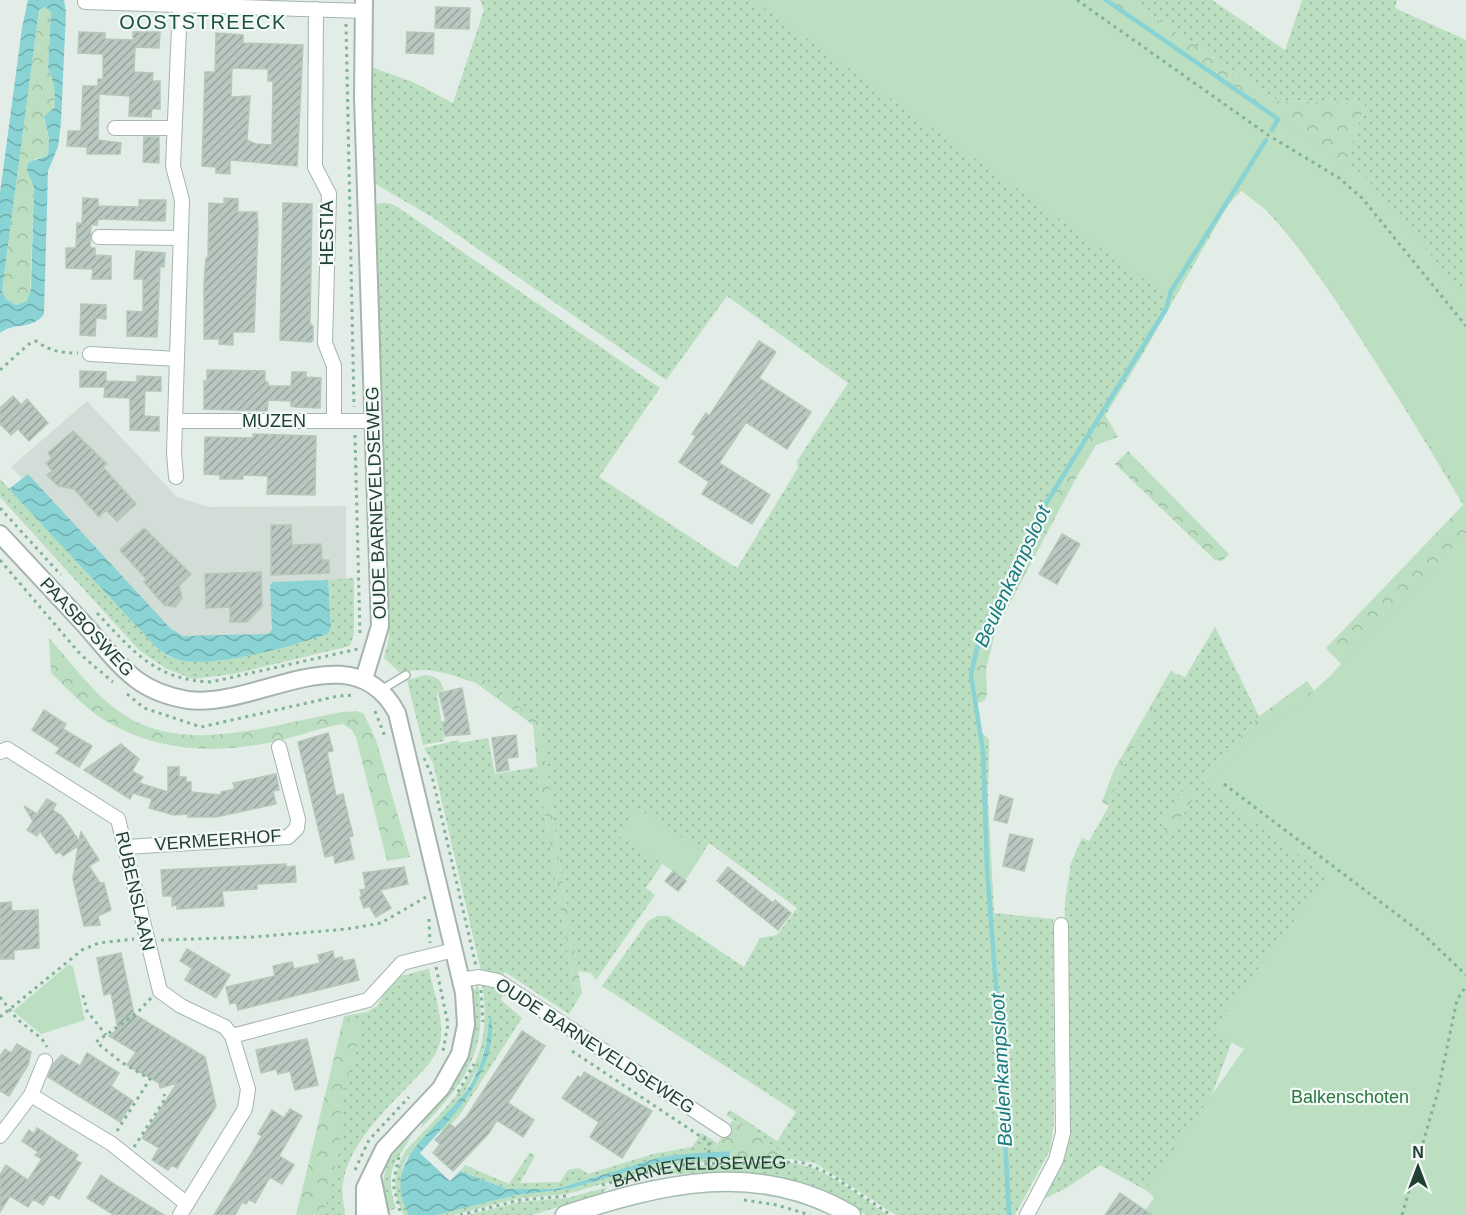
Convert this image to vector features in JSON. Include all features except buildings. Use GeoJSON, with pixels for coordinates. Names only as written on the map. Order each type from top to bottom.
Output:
{"type":"FeatureCollection","features":[{"type":"Feature","properties":{"kind":"main road","name":"BARNEVELDSEWEG"},"geometry":{"type":"LineString","coordinates":[[565,1215],[654,1188],[741,1181],[787,1189],[851,1215]]}},
{"type":"Feature","properties":{"kind":"street"},"geometry":{"type":"LineString","coordinates":[[85,2],[346,10],[364,5]]}},
{"type":"Feature","properties":{"kind":"street"},"geometry":{"type":"LineString","coordinates":[[176,477],[175,421],[182,200],[173,166],[180,5]]}},
{"type":"Feature","properties":{"kind":"street","name":"OUDE BARNEVELDSEWEG"},"geometry":{"type":"LineString","coordinates":[[364,5],[363,97],[380,626],[364,679]]}},
{"type":"Feature","properties":{"kind":"street","name":"HESTIA"},"geometry":{"type":"LineString","coordinates":[[316,9],[315,167],[329,194],[325,343],[334,366],[334,421]]}},
{"type":"Feature","properties":{"kind":"street"},"geometry":{"type":"LineString","coordinates":[[115,128],[175,128]]}},
{"type":"Feature","properties":{"kind":"street"},"geometry":{"type":"LineString","coordinates":[[99,237],[181,238]]}},
{"type":"Feature","properties":{"kind":"street"},"geometry":{"type":"LineString","coordinates":[[90,354],[177,359]]}},
{"type":"Feature","properties":{"kind":"street","name":"MUZEN"},"geometry":{"type":"LineString","coordinates":[[175,421],[374,421]]}},
{"type":"Feature","properties":{"kind":"street","name":"PAASBOSWEG"},"geometry":{"type":"LineString","coordinates":[[0,534],[124,669],[138,681],[162,694],[190,700],[212,700],[327,675],[337,674],[364,679]]}},
{"type":"Feature","properties":{"kind":"street"},"geometry":{"type":"LineString","coordinates":[[364,679],[381,690],[397,713],[404,733],[461,980],[466,1025],[460,1054],[441,1088],[384,1149],[364,1193],[365,1215]]}},
{"type":"Feature","properties":{"kind":"street","name":"VERMEERHOF"},"geometry":{"type":"LineString","coordinates":[[126,847],[288,837],[297,828],[298,819],[279,747]]}},
{"type":"Feature","properties":{"kind":"street","name":"RUBENSLAAN"},"geometry":{"type":"LineString","coordinates":[[2,749],[118,819],[160,991]]}},
{"type":"Feature","properties":{"kind":"street"},"geometry":{"type":"LineString","coordinates":[[1027,1215],[1056,1160],[1063,1133],[1061,925]]}},
{"type":"Feature","properties":{"kind":"street"},"geometry":{"type":"LineString","coordinates":[[160,991],[181,1006],[229,1031],[368,1000],[402,963],[454,950]]}},
{"type":"Feature","properties":{"kind":"street","name":"OUDE BARNEVELDSEWEG"},"geometry":{"type":"LineString","coordinates":[[461,980],[478,977],[498,981],[724,1130]]}},
{"type":"Feature","properties":{"kind":"street"},"geometry":{"type":"LineString","coordinates":[[31,1095],[110,1143],[184,1210],[245,1109],[248,1089],[229,1031]]}},
{"type":"Feature","properties":{"kind":"street"},"geometry":{"type":"LineString","coordinates":[[0,1136],[31,1095],[45,1061]]}},
{"type":"Feature","properties":{"kind":"street"},"geometry":{"type":"LineString","coordinates":[[372,1176],[380,1215]]}},
{"type":"Feature","properties":{"kind":"lane"},"geometry":{"type":"LineString","coordinates":[[381,690],[406,675]]}},
{"type":"Feature","properties":{"kind":"path"},"geometry":{"type":"LineString","coordinates":[[1077,0],[1268,135],[1339,178],[1362,198],[1466,326]]}},
{"type":"Feature","properties":{"kind":"path","name":"OUDE BARNEVELDSEWEG"},"geometry":{"type":"LineString","coordinates":[[336,654],[356,648],[361,629],[345,75],[346,10]]}},
{"type":"Feature","properties":{"kind":"path"},"geometry":{"type":"LineString","coordinates":[[0,370],[29,344],[36,341],[47,349],[59,353],[90,354]]}},
{"type":"Feature","properties":{"kind":"path","name":"PAASBOSWEG"},"geometry":{"type":"LineString","coordinates":[[0,508],[67,582]]}},
{"type":"Feature","properties":{"kind":"path","name":"PAASBOSWEG"},"geometry":{"type":"LineString","coordinates":[[91,607],[146,663],[166,674],[191,681],[228,679],[336,654]]}},
{"type":"Feature","properties":{"kind":"path"},"geometry":{"type":"LineString","coordinates":[[338,696],[363,697]]}},
{"type":"Feature","properties":{"kind":"path"},"geometry":{"type":"LineString","coordinates":[[370,703],[390,749]]}},
{"type":"Feature","properties":{"kind":"path"},"geometry":{"type":"LineString","coordinates":[[1224,784],[1423,934],[1466,975]]}},
{"type":"Feature","properties":{"kind":"path"},"geometry":{"type":"LineString","coordinates":[[0,1017],[74,955],[90,946],[146,938],[213,940],[347,929],[381,923],[427,896],[429,903]]}},
{"type":"Feature","properties":{"kind":"path"},"geometry":{"type":"LineString","coordinates":[[430,916],[429,932],[447,1015],[447,1034],[443,1053]]}},
{"type":"Feature","properties":{"kind":"path"},"geometry":{"type":"LineString","coordinates":[[1402,1215],[1438,1091],[1457,1000],[1466,986]]}},
{"type":"Feature","properties":{"kind":"path"},"geometry":{"type":"LineString","coordinates":[[110,1143],[150,1079],[121,1062],[96,1042],[160,991]]}},
{"type":"Feature","properties":{"kind":"path"},"geometry":{"type":"LineString","coordinates":[[83,995],[87,1011],[106,1035]]}},
{"type":"Feature","properties":{"kind":"path"},"geometry":{"type":"LineString","coordinates":[[0,997],[10,1010],[45,1043],[45,1061]]}},
{"type":"Feature","properties":{"kind":"path"},"geometry":{"type":"LineString","coordinates":[[572,1051],[709,1142],[709,1161]]}},
{"type":"Feature","properties":{"kind":"path"},"geometry":{"type":"LineString","coordinates":[[126,1158],[165,1099],[164,1094]]}},
{"type":"Feature","properties":{"kind":"path"},"geometry":{"type":"LineString","coordinates":[[354,1176],[358,1160],[369,1140],[410,1096]]}},
{"type":"Feature","properties":{"kind":"path"},"geometry":{"type":"LineString","coordinates":[[398,1158],[393,1184],[400,1213]]}},
{"type":"Feature","properties":{"kind":"path","name":"BARNEVELDSEWEG"},"geometry":{"type":"LineString","coordinates":[[598,1186],[668,1167],[709,1161],[793,1161],[809,1163],[828,1173],[891,1215]]}},
{"type":"Feature","properties":{"kind":"path"},"geometry":{"type":"LineString","coordinates":[[460,1215],[520,1200],[575,1194]]}},
{"type":"Feature","properties":{"kind":"path","name":"BARNEVELDSEWEG"},"geometry":{"type":"LineString","coordinates":[[742,1200],[777,1205],[810,1215]]}},
{"type":"Feature","properties":{"kind":"shaded area"},"geometry":{"type":"Polygon","coordinates":[[[87,401],[177,497],[209,507],[346,506],[346,582],[275,633],[263,638],[177,638],[11,467],[87,401]]]}},
{"type":"Feature","properties":{"kind":"green space"},"geometry":{"type":"Polygon","coordinates":[[[480,0],[1098,0],[1466,339],[1466,510],[1395,393],[1327,288],[1274,219],[1244,188],[1228,205],[1140,359],[1033,533],[990,614],[974,660],[973,673],[982,733],[989,739],[988,798],[994,913],[1053,919],[1054,1122],[1050,1150],[1015,1215],[896,1215],[815,1163],[791,1159],[726,1115],[730,1110],[777,1141],[796,1112],[602,986],[648,921],[657,916],[668,916],[744,967],[760,938],[777,935],[797,908],[709,843],[686,879],[662,864],[646,888],[655,895],[596,980],[591,973],[578,971],[561,873],[540,723],[478,676],[476,683],[429,670],[400,673],[384,658],[389,637],[373,207],[376,205],[384,203],[396,206],[660,388],[599,477],[737,568],[798,468],[797,461],[848,383],[727,296],[666,380],[432,217],[370,179],[371,67],[413,82],[453,103],[484,10],[480,0]]]}},
{"type":"Feature","properties":{"kind":"green space"},"geometry":{"type":"Polygon","coordinates":[[[753,0],[1107,0],[1364,175],[1466,297],[1466,501],[1329,288],[1274,216],[1239,189],[1198,252],[1172,299],[753,0]]]}},
{"type":"Feature","properties":{"kind":"green space"},"geometry":{"type":"Polygon","coordinates":[[[1098,0],[1129,0],[1278,101],[1365,103],[1346,166],[1098,0]]]}},
{"type":"Feature","properties":{"kind":"green space"},"geometry":{"type":"Polygon","coordinates":[[[1129,0],[1212,0],[1285,50],[1302,0],[1397,0],[1395,8],[1466,40],[1466,299],[1346,166],[1365,103],[1278,101],[1129,0]]]}},
{"type":"Feature","properties":{"kind":"green space"},"geometry":{"type":"Polygon","coordinates":[[[45,7],[51,12],[48,68],[54,85],[55,107],[44,118],[49,138],[48,155],[35,159],[30,295],[27,301],[16,305],[6,299],[2,291],[39,10],[45,7]]]}},
{"type":"Feature","properties":{"kind":"green space"},"geometry":{"type":"Polygon","coordinates":[[[1104,413],[1118,437],[1096,445],[1075,480],[996,630],[986,669],[987,694],[985,700],[977,704],[973,685],[974,660],[990,614],[1053,494],[1104,413]]]}},
{"type":"Feature","properties":{"kind":"green space"},"geometry":{"type":"Polygon","coordinates":[[[1128,451],[1229,554],[1222,561],[1215,560],[1115,464],[1128,451]]]}},
{"type":"Feature","properties":{"kind":"green space"},"geometry":{"type":"Polygon","coordinates":[[[0,479],[156,647],[170,657],[192,661],[231,659],[328,634],[331,627],[328,580],[354,578],[354,634],[350,646],[233,674],[193,679],[165,668],[139,650],[0,497],[0,479]]]}},
{"type":"Feature","properties":{"kind":"green space"},"geometry":{"type":"Polygon","coordinates":[[[1463,505],[1466,510],[1466,538],[1342,665],[1326,648],[1463,505]]]}},
{"type":"Feature","properties":{"kind":"green space","name":"Balkenschoten"},"geometry":{"type":"Polygon","coordinates":[[[1466,533],[1466,1215],[1142,1215],[1154,1198],[1146,1189],[1244,1049],[1211,1032],[1327,876],[1203,784],[1248,741],[1306,698],[1330,676],[1466,533]]]}},
{"type":"Feature","properties":{"kind":"green space"},"geometry":{"type":"Polygon","coordinates":[[[1215,627],[1259,716],[1202,777],[1466,966],[1233,1039],[1206,1110],[1156,1196],[1100,1165],[1068,1187],[1040,1201],[1059,1165],[1065,902],[1071,863],[1082,838],[1089,841],[1109,806],[1118,776],[1174,673],[1185,677],[1215,627]],[[1184,788],[1161,822],[1166,839],[1195,797],[1184,788]]]}},
{"type":"Feature","properties":{"kind":"green space"},"geometry":{"type":"Polygon","coordinates":[[[49,638],[112,706],[148,727],[174,733],[202,735],[260,729],[343,712],[357,711],[364,714],[376,740],[410,857],[387,861],[356,737],[352,730],[343,724],[263,744],[241,747],[196,748],[152,741],[131,734],[95,714],[51,673],[49,638]]]}},
{"type":"Feature","properties":{"kind":"green space"},"geometry":{"type":"Polygon","coordinates":[[[1171,670],[1174,673],[1118,776],[1109,806],[1102,802],[1114,770],[1171,670]]]}},
{"type":"Feature","properties":{"kind":"green space"},"geometry":{"type":"Polygon","coordinates":[[[426,675],[438,679],[444,690],[437,693],[444,741],[423,745],[407,680],[426,675]]]}},
{"type":"Feature","properties":{"kind":"green space"},"geometry":{"type":"Polygon","coordinates":[[[478,675],[540,723],[561,873],[582,993],[576,1003],[537,767],[533,725],[476,683],[478,675]]]}},
{"type":"Feature","properties":{"kind":"green space"},"geometry":{"type":"Polygon","coordinates":[[[1307,681],[1315,692],[1208,784],[1202,777],[1259,716],[1307,681]]]}},
{"type":"Feature","properties":{"kind":"green space"},"geometry":{"type":"Polygon","coordinates":[[[488,738],[495,774],[537,767],[576,1003],[569,1014],[505,972],[501,977],[481,971],[433,763],[424,748],[458,740],[460,743],[488,738]]]}},
{"type":"Feature","properties":{"kind":"green space"},"geometry":{"type":"Polygon","coordinates":[[[1184,787],[1195,797],[1166,839],[1161,822],[1184,787]]]}},
{"type":"Feature","properties":{"kind":"green space"},"geometry":{"type":"Polygon","coordinates":[[[636,807],[704,852],[686,879],[618,835],[636,807]]]}},
{"type":"Feature","properties":{"kind":"green space"},"geometry":{"type":"Polygon","coordinates":[[[69,964],[73,967],[85,1020],[41,1034],[13,1011],[69,964]]]}},
{"type":"Feature","properties":{"kind":"green space"},"geometry":{"type":"Polygon","coordinates":[[[429,969],[441,1020],[440,1044],[426,1067],[370,1128],[353,1155],[342,1187],[345,1215],[315,1215],[325,1208],[340,1147],[340,1102],[357,1045],[359,1029],[357,1022],[344,1016],[367,1012],[377,1006],[390,983],[400,976],[429,969]]]}},
{"type":"Feature","properties":{"kind":"green space"},"geometry":{"type":"Polygon","coordinates":[[[489,983],[504,993],[501,1000],[522,1018],[459,1116],[442,1133],[442,1127],[468,1094],[478,1075],[488,1035],[479,1067],[461,1098],[405,1160],[402,1168],[409,1215],[404,1215],[397,1199],[396,1174],[406,1150],[456,1096],[468,1078],[483,1037],[485,1012],[482,984],[489,983]]]}},
{"type":"Feature","properties":{"kind":"green space"},"geometry":{"type":"Polygon","coordinates":[[[478,984],[481,1007],[480,1028],[477,1046],[470,1064],[462,1080],[421,1128],[430,1109],[464,1065],[469,1045],[471,999],[478,984]]]}},
{"type":"Feature","properties":{"kind":"green space"},"geometry":{"type":"Polygon","coordinates":[[[344,1016],[357,1021],[359,1029],[357,1045],[341,1102],[340,1147],[325,1209],[315,1215],[296,1215],[344,1016]]]}},
{"type":"Feature","properties":{"kind":"green space"},"geometry":{"type":"Polygon","coordinates":[[[733,1120],[791,1159],[732,1160],[730,1151],[712,1152],[733,1120]]]}},
{"type":"Feature","properties":{"kind":"green space"},"geometry":{"type":"Polygon","coordinates":[[[416,1123],[392,1170],[392,1192],[396,1208],[385,1213],[383,1185],[388,1164],[392,1154],[416,1123]]]}},
{"type":"Feature","properties":{"kind":"green space"},"geometry":{"type":"Polygon","coordinates":[[[702,1133],[717,1143],[712,1152],[657,1158],[559,1188],[507,1189],[460,1171],[465,1165],[509,1184],[530,1152],[535,1156],[520,1183],[560,1182],[568,1170],[579,1168],[588,1174],[653,1154],[692,1147],[702,1133]]]}},
{"type":"Feature","properties":{"kind":"green space"},"geometry":{"type":"Polygon","coordinates":[[[730,1157],[732,1160],[667,1165],[567,1194],[520,1198],[453,1215],[437,1215],[516,1195],[569,1189],[661,1162],[730,1157]]]}},
{"type":"Feature","properties":{"kind":"green space"},"geometry":{"type":"Polygon","coordinates":[[[792,1163],[830,1177],[888,1215],[867,1215],[836,1198],[783,1179],[762,1175],[657,1172],[689,1166],[792,1163]]]}},
{"type":"Feature","properties":{"kind":"green space"},"geometry":{"type":"Polygon","coordinates":[[[608,1187],[601,1194],[532,1215],[468,1215],[520,1202],[567,1198],[608,1187]]]}},
{"type":"Feature","properties":{"kind":"water"},"geometry":{"type":"Polygon","coordinates":[[[28,0],[64,0],[66,12],[61,122],[58,147],[48,171],[44,314],[34,322],[0,333],[0,193],[22,28],[28,0]],[[45,7],[39,10],[2,291],[6,299],[16,305],[27,301],[31,288],[34,187],[27,170],[28,163],[48,155],[49,138],[44,117],[55,107],[54,85],[48,68],[51,12],[45,7]]]}},
{"type":"Feature","properties":{"kind":"water"},"geometry":{"type":"Polygon","coordinates":[[[28,474],[171,629],[183,636],[268,634],[272,630],[270,585],[273,582],[328,580],[331,627],[328,634],[294,645],[230,659],[191,662],[168,655],[156,647],[9,489],[28,474]]]}},
{"type":"Feature","properties":{"kind":"water"},"geometry":{"type":"Polygon","coordinates":[[[491,1015],[492,1035],[481,1072],[459,1107],[420,1153],[450,1181],[460,1171],[507,1189],[559,1188],[657,1158],[730,1151],[730,1157],[661,1162],[569,1189],[516,1195],[437,1215],[409,1215],[401,1194],[402,1175],[408,1158],[462,1097],[473,1080],[484,1054],[491,1015]]]}},
{"type":"Feature","properties":{"kind":"waterway","name":"Beulenkampsloot"},"geometry":{"type":"LineString","coordinates":[[1106,0],[1278,119],[1272,130]]}},
{"type":"Feature","properties":{"kind":"waterway","name":"Beulenkampsloot"},"geometry":{"type":"LineString","coordinates":[[1009,1215],[1000,1040],[987,868],[983,751],[971,675],[980,635],[1037,518],[1166,309],[1171,291],[1266,140]]}},
{"type":"Feature","properties":{"kind":"district","name":"OOSTSTREECK"},"geometry":{"type":"Point","coordinates":[203,22]}}]}
